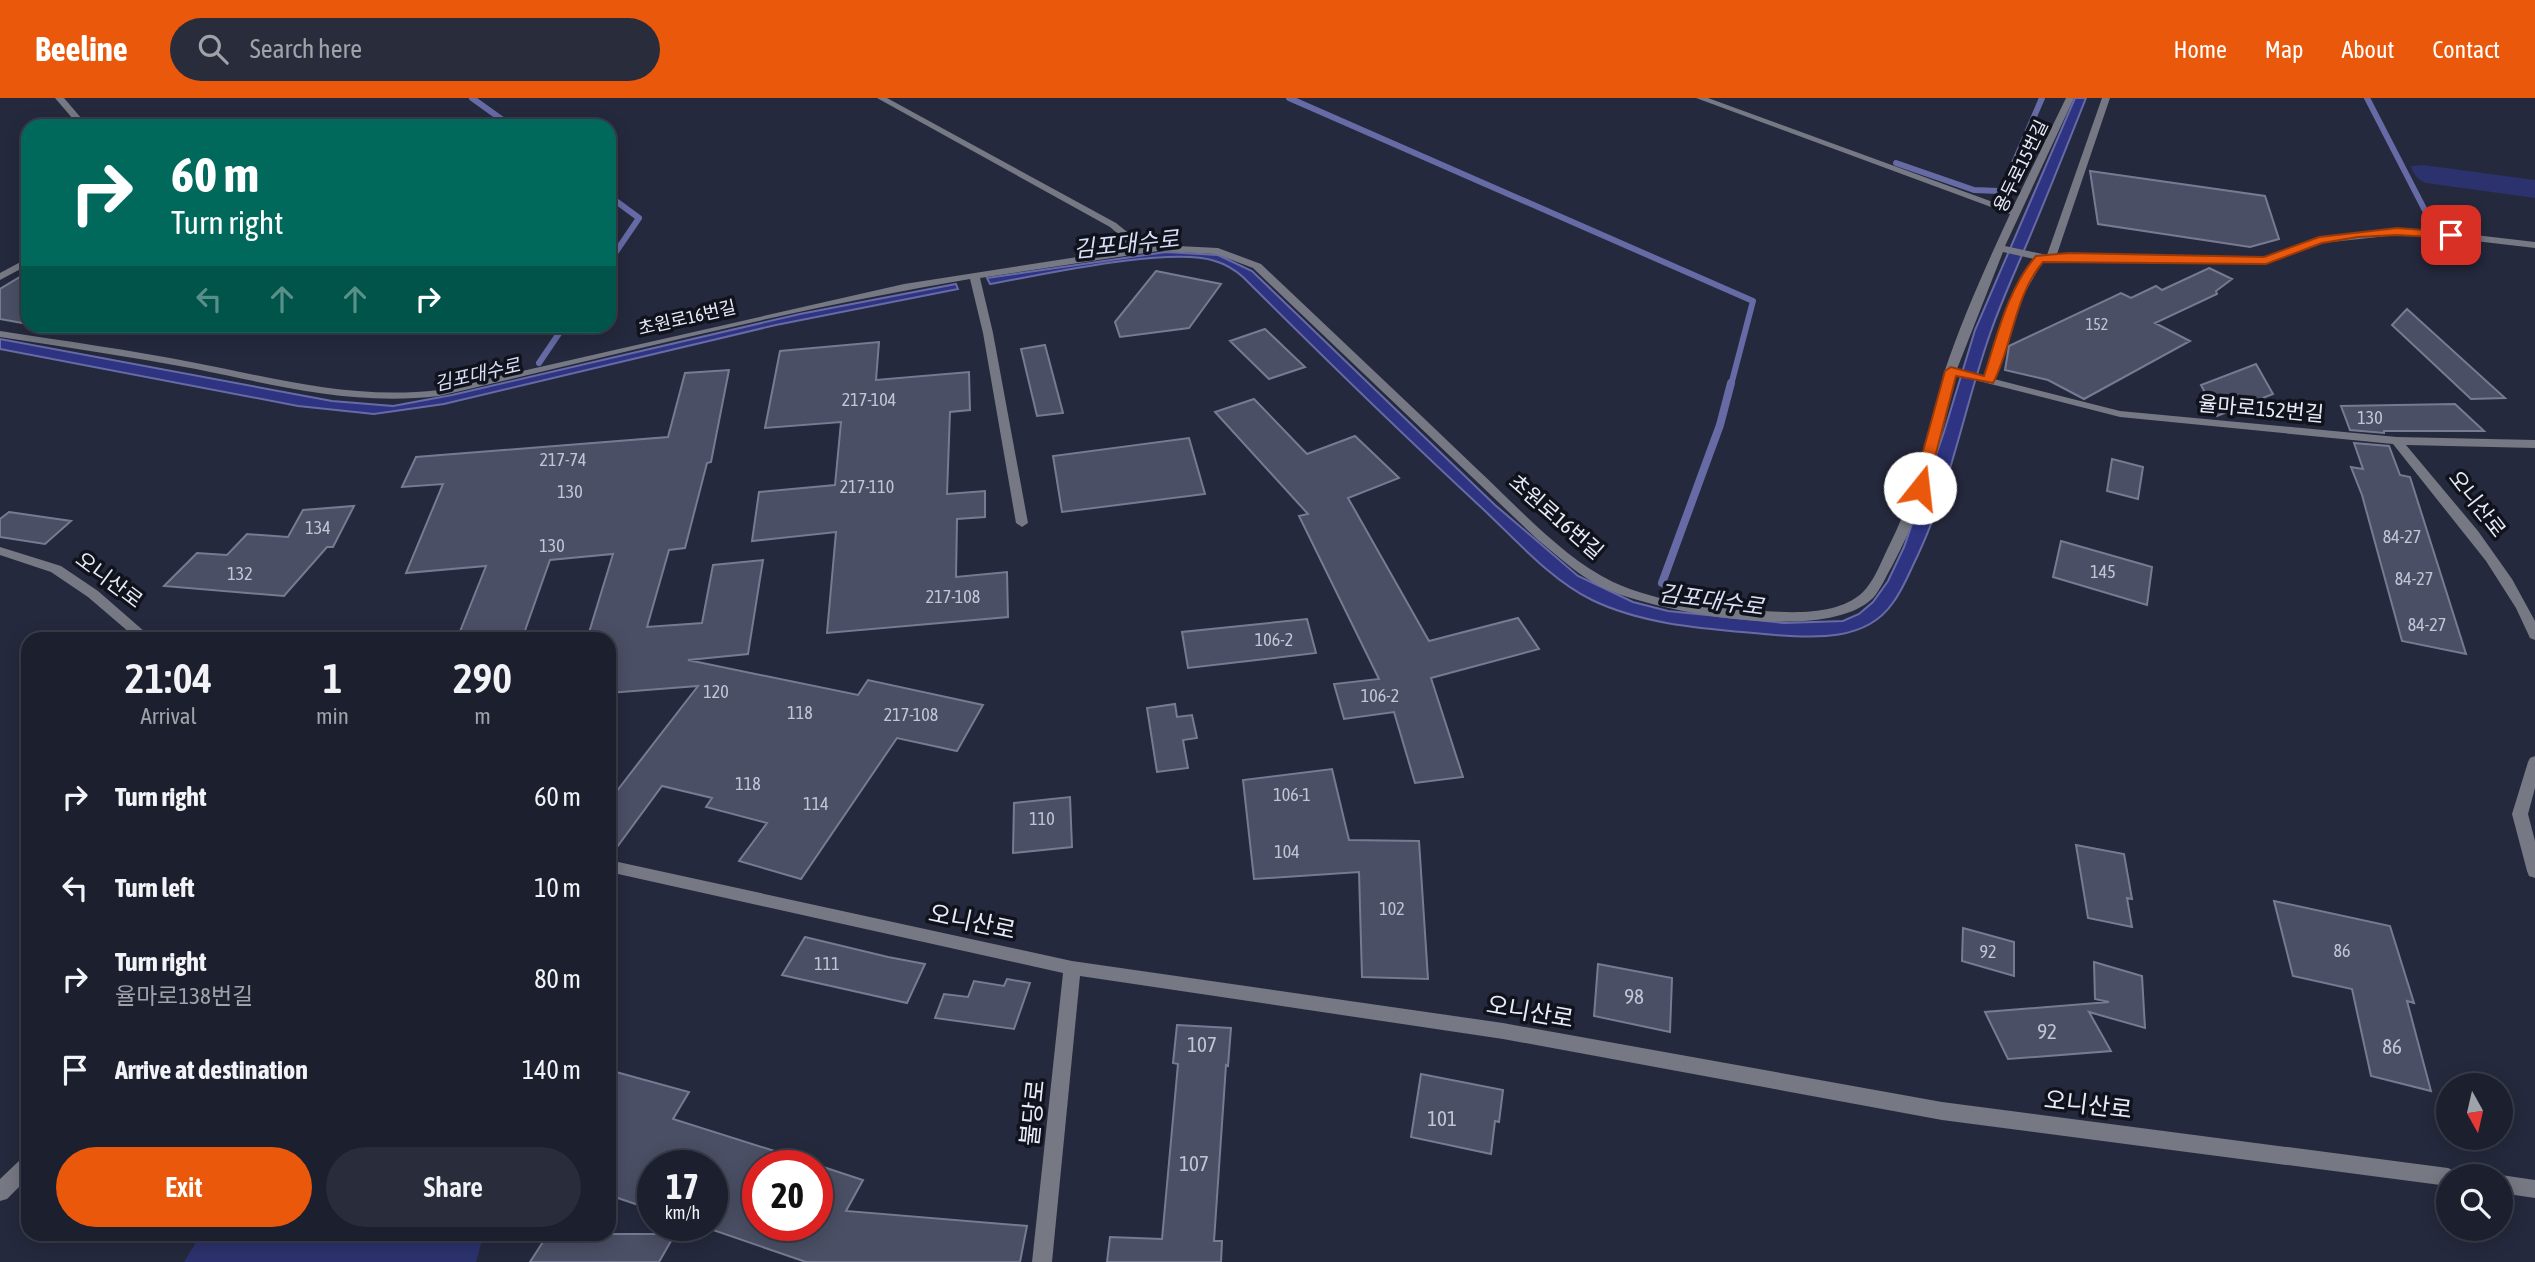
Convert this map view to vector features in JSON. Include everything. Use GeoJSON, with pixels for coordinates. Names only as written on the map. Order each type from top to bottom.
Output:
{"type":"FeatureCollection","features":[{"type":"Feature","properties":{"kind":"street"},"geometry":{"type":"LineString","coordinates":[[58,98],[78,119]]}},
{"type":"Feature","properties":{"kind":"street"},"geometry":{"type":"LineString","coordinates":[[881,98],[1113,225],[1128,237],[1135,251]]}},
{"type":"Feature","properties":{"kind":"street"},"geometry":{"type":"LineString","coordinates":[[1700,98],[2015,213]]}},
{"type":"Feature","properties":{"kind":"street","name":"용두로15번길"},"geometry":{"type":"LineString","coordinates":[[2000,248],[2070,98]]}},
{"type":"Feature","properties":{"kind":"street"},"geometry":{"type":"LineString","coordinates":[[1988,381],[2011,312],[2031,268],[2045,258],[2106,98]]}},
{"type":"Feature","properties":{"kind":"street"},"geometry":{"type":"LineString","coordinates":[[2000,248],[2045,258],[2266,261],[2319,240],[2397,232],[2424,232],[2535,245]]}},
{"type":"Feature","properties":{"kind":"street","name":"초원로16번길"},"geometry":{"type":"LineString","coordinates":[[0,334],[143,356],[302,387],[398,399],[439,393],[817,305],[974,276],[1158,248],[1218,251],[1257,266],[1542,537],[1586,572],[1634,595],[1701,609],[1805,617],[1830,615],[1852,608],[1867,597],[1896,546],[1920,488],[1951,371],[2000,248]]}},
{"type":"Feature","properties":{"kind":"street"},"geometry":{"type":"LineString","coordinates":[[0,277],[21,265]]}},
{"type":"Feature","properties":{"kind":"street"},"geometry":{"type":"LineString","coordinates":[[974,276],[988,333],[1022,523]]}},
{"type":"Feature","properties":{"kind":"street","name":"율마로152번길"},"geometry":{"type":"LineString","coordinates":[[1951,371],[2119,414],[2397,441],[2535,444]]}},
{"type":"Feature","properties":{"kind":"street","name":"오니산로"},"geometry":{"type":"LineString","coordinates":[[2397,441],[2508,582],[2535,635]]}},
{"type":"Feature","properties":{"kind":"street","name":"오니산로"},"geometry":{"type":"LineString","coordinates":[[0,551],[56,569],[93,594],[138,632]]}},
{"type":"Feature","properties":{"kind":"street"},"geometry":{"type":"LineString","coordinates":[[2535,762],[2520,814],[2535,871]]}},
{"type":"Feature","properties":{"kind":"street","name":"오니산로"},"geometry":{"type":"LineString","coordinates":[[616,868],[1072,968],[1503,1031],[1942,1111],[2436,1175]]}},
{"type":"Feature","properties":{"kind":"street","name":"불당로"},"geometry":{"type":"LineString","coordinates":[[1042,1262],[1072,968]]}},
{"type":"Feature","properties":{"kind":"street"},"geometry":{"type":"LineString","coordinates":[[0,1192],[21,1172]]}},
{"type":"Feature","properties":{"kind":"street"},"geometry":{"type":"LineString","coordinates":[[2513,1186],[2535,1189]]}},
{"type":"Feature","properties":{"kind":"shaded area"},"geometry":{"type":"Polygon","coordinates":[[[2075,98],[2086,98],[1994,322],[1929,530],[1892,604],[1868,625],[1839,634],[1790,636],[1682,625],[1613,609],[1577,592],[1535,559],[1362,395],[1243,277],[1215,261],[1195,257],[1137,259],[990,284],[987,278],[1166,252],[1218,255],[1252,271],[1495,505],[1578,576],[1633,602],[1668,611],[1784,623],[1843,621],[1859,614],[1873,602],[1888,581],[1904,547],[1944,432],[1975,330],[2075,98]]]}},
{"type":"Feature","properties":{"kind":"shaded area"},"geometry":{"type":"Polygon","coordinates":[[[2423,165],[2535,180],[2535,198],[2426,183],[2416,176],[2411,166],[2423,165]]]}},
{"type":"Feature","properties":{"kind":"shaded area"},"geometry":{"type":"Polygon","coordinates":[[[956,284],[958,289],[776,325],[444,404],[374,414],[298,406],[0,349],[0,339],[332,401],[393,406],[452,395],[800,314],[956,284]]]}},
{"type":"Feature","properties":{"kind":"shaded area"},"geometry":{"type":"Polygon","coordinates":[[[197,1241],[482,1241],[476,1262],[184,1262],[197,1241]]]}},
{"type":"Feature","properties":{"kind":"building"},"geometry":{"type":"Polygon","coordinates":[[[2090,171],[2265,196],[2279,239],[2250,247],[2098,224],[2090,171]]]}},
{"type":"Feature","properties":{"kind":"building"},"geometry":{"type":"Polygon","coordinates":[[[2209,268],[2232,279],[2216,291],[2217,294],[2155,323],[2190,341],[2084,399],[2048,380],[2005,370],[2009,346],[2121,293],[2131,298],[2156,286],[2162,290],[2209,268]]]}},
{"type":"Feature","properties":{"kind":"building"},"geometry":{"type":"Polygon","coordinates":[[[1156,271],[1221,284],[1189,328],[1120,337],[1115,322],[1156,271]]]}},
{"type":"Feature","properties":{"kind":"building"},"geometry":{"type":"Polygon","coordinates":[[[21,276],[21,323],[0,319],[0,289],[21,276]]]}},
{"type":"Feature","properties":{"kind":"building"},"geometry":{"type":"Polygon","coordinates":[[[2407,309],[2505,398],[2471,399],[2392,325],[2407,309]]]}},
{"type":"Feature","properties":{"kind":"building"},"geometry":{"type":"Polygon","coordinates":[[[1265,329],[1305,367],[1269,379],[1230,341],[1265,329]]]}},
{"type":"Feature","properties":{"kind":"building"},"geometry":{"type":"Polygon","coordinates":[[[879,342],[876,380],[969,372],[970,410],[950,412],[947,494],[985,491],[985,517],[957,519],[956,577],[1007,572],[1008,617],[827,633],[836,532],[752,541],[759,492],[835,485],[841,422],[765,428],[780,351],[879,342]]]}},
{"type":"Feature","properties":{"kind":"building"},"geometry":{"type":"Polygon","coordinates":[[[1045,345],[1063,413],[1037,416],[1021,349],[1045,345]]]}},
{"type":"Feature","properties":{"kind":"building"},"geometry":{"type":"Polygon","coordinates":[[[2256,364],[2273,394],[2217,416],[2201,385],[2256,364]]]}},
{"type":"Feature","properties":{"kind":"building"},"geometry":{"type":"Polygon","coordinates":[[[729,370],[711,462],[707,463],[685,548],[669,550],[647,627],[702,623],[713,565],[763,560],[748,654],[688,660],[858,695],[868,680],[983,705],[957,751],[897,738],[801,879],[739,861],[767,823],[706,807],[712,798],[662,786],[616,848],[616,792],[698,686],[616,692],[616,632],[589,632],[613,554],[550,560],[524,632],[460,632],[486,566],[406,573],[443,484],[402,487],[416,457],[668,437],[685,373],[729,370]]]}},
{"type":"Feature","properties":{"kind":"building"},"geometry":{"type":"Polygon","coordinates":[[[1254,399],[1307,454],[1355,436],[1399,478],[1348,498],[1429,641],[1518,618],[1539,649],[1431,678],[1463,777],[1415,783],[1394,712],[1344,719],[1334,684],[1379,679],[1299,516],[1308,514],[1215,412],[1254,399]]]}},
{"type":"Feature","properties":{"kind":"building"},"geometry":{"type":"Polygon","coordinates":[[[2455,404],[2484,431],[2384,433],[2350,430],[2341,406],[2455,404]]]}},
{"type":"Feature","properties":{"kind":"building"},"geometry":{"type":"Polygon","coordinates":[[[1189,438],[1205,494],[1062,512],[1053,456],[1189,438]]]}},
{"type":"Feature","properties":{"kind":"building"},"geometry":{"type":"Polygon","coordinates":[[[2354,443],[2389,446],[2400,475],[2410,477],[2466,654],[2402,641],[2362,495],[2351,467],[2363,469],[2354,443]]]}},
{"type":"Feature","properties":{"kind":"building"},"geometry":{"type":"Polygon","coordinates":[[[2112,459],[2143,467],[2138,499],[2107,491],[2112,459]]]}},
{"type":"Feature","properties":{"kind":"building"},"geometry":{"type":"Polygon","coordinates":[[[354,506],[333,547],[327,547],[284,596],[164,586],[197,553],[227,555],[247,534],[288,537],[303,510],[354,506]]]}},
{"type":"Feature","properties":{"kind":"building"},"geometry":{"type":"Polygon","coordinates":[[[9,512],[71,521],[45,544],[0,537],[0,519],[9,512]]]}},
{"type":"Feature","properties":{"kind":"building"},"geometry":{"type":"Polygon","coordinates":[[[2061,541],[2152,567],[2147,605],[2053,577],[2061,541]]]}},
{"type":"Feature","properties":{"kind":"building"},"geometry":{"type":"Polygon","coordinates":[[[1307,619],[1316,653],[1188,668],[1182,632],[1307,619]]]}},
{"type":"Feature","properties":{"kind":"building"},"geometry":{"type":"Polygon","coordinates":[[[1175,704],[1177,717],[1192,715],[1197,738],[1183,740],[1188,768],[1157,772],[1147,708],[1175,704]]]}},
{"type":"Feature","properties":{"kind":"building"},"geometry":{"type":"Polygon","coordinates":[[[1332,769],[1349,840],[1419,841],[1428,979],[1362,977],[1359,872],[1254,879],[1243,780],[1332,769]]]}},
{"type":"Feature","properties":{"kind":"building"},"geometry":{"type":"Polygon","coordinates":[[[1070,797],[1072,847],[1013,853],[1014,803],[1070,797]]]}},
{"type":"Feature","properties":{"kind":"building"},"geometry":{"type":"Polygon","coordinates":[[[2076,845],[2124,854],[2132,899],[2127,898],[2132,927],[2088,918],[2076,845]]]}},
{"type":"Feature","properties":{"kind":"building"},"geometry":{"type":"Polygon","coordinates":[[[2274,901],[2390,926],[2414,1003],[2407,1001],[2431,1091],[2371,1076],[2352,989],[2293,976],[2274,901]]]}},
{"type":"Feature","properties":{"kind":"building"},"geometry":{"type":"Polygon","coordinates":[[[1963,928],[2014,942],[2014,976],[1962,961],[1963,928]]]}},
{"type":"Feature","properties":{"kind":"building"},"geometry":{"type":"Polygon","coordinates":[[[805,937],[925,964],[907,1003],[782,975],[805,937]]]}},
{"type":"Feature","properties":{"kind":"building"},"geometry":{"type":"Polygon","coordinates":[[[2094,962],[2142,976],[2145,1028],[2089,1012],[2111,1051],[2008,1059],[1985,1012],[2109,1002],[2095,999],[2094,962]]]}},
{"type":"Feature","properties":{"kind":"building"},"geometry":{"type":"Polygon","coordinates":[[[1598,964],[1672,978],[1670,1032],[1594,1016],[1598,964]]]}},
{"type":"Feature","properties":{"kind":"building"},"geometry":{"type":"Polygon","coordinates":[[[1007,979],[1030,983],[1014,1029],[935,1018],[944,994],[968,997],[974,981],[1004,986],[1007,979]]]}},
{"type":"Feature","properties":{"kind":"building"},"geometry":{"type":"Polygon","coordinates":[[[1177,1025],[1231,1028],[1214,1241],[1222,1241],[1221,1262],[1107,1262],[1110,1237],[1162,1239],[1178,1064],[1173,1063],[1177,1025]]]}},
{"type":"Feature","properties":{"kind":"building"},"geometry":{"type":"Polygon","coordinates":[[[616,1072],[689,1092],[673,1119],[771,1150],[742,1150],[742,1240],[728,1235],[728,1150],[637,1150],[637,1205],[616,1197],[616,1072]]]}},
{"type":"Feature","properties":{"kind":"building"},"geometry":{"type":"Polygon","coordinates":[[[1421,1074],[1503,1090],[1499,1122],[1495,1121],[1491,1154],[1411,1137],[1421,1074]]]}},
{"type":"Feature","properties":{"kind":"building"},"geometry":{"type":"Polygon","coordinates":[[[833,1170],[863,1180],[846,1211],[1027,1226],[1020,1262],[806,1262],[745,1241],[833,1241],[833,1170]]]}},
{"type":"Feature","properties":{"kind":"building"},"geometry":{"type":"Polygon","coordinates":[[[616,1234],[637,1234],[637,1241],[671,1241],[659,1262],[530,1262],[544,1241],[616,1241],[616,1234]]]}},
{"type":"Feature","properties":{"kind":"waterway"},"geometry":{"type":"LineString","coordinates":[[472,98],[501,119]]}},
{"type":"Feature","properties":{"kind":"waterway"},"geometry":{"type":"LineString","coordinates":[[1289,98],[1753,301],[1731,385]]}},
{"type":"Feature","properties":{"kind":"waterway"},"geometry":{"type":"LineString","coordinates":[[1896,163],[1974,190],[1999,191],[2008,177],[2042,98]]}},
{"type":"Feature","properties":{"kind":"waterway"},"geometry":{"type":"LineString","coordinates":[[2367,98],[2433,226]]}},
{"type":"Feature","properties":{"kind":"waterway"},"geometry":{"type":"LineString","coordinates":[[616,201],[639,218],[616,252]]}},
{"type":"Feature","properties":{"kind":"waterway"},"geometry":{"type":"LineString","coordinates":[[539,363],[559,333]]}},
{"type":"Feature","properties":{"kind":"waterway","name":"김포대수로"},"geometry":{"type":"LineString","coordinates":[[1662,583],[1720,425],[1731,383]]}},
{"type":"Feature","properties":{"kind":"route"},"geometry":{"type":"LineString","coordinates":[[1920,488],[1951,371],[1988,381],[2011,312],[2031,268],[2040,258],[2266,261],[2293,248],[2319,240],[2358,234],[2424,232],[2451,235]]}}]}
